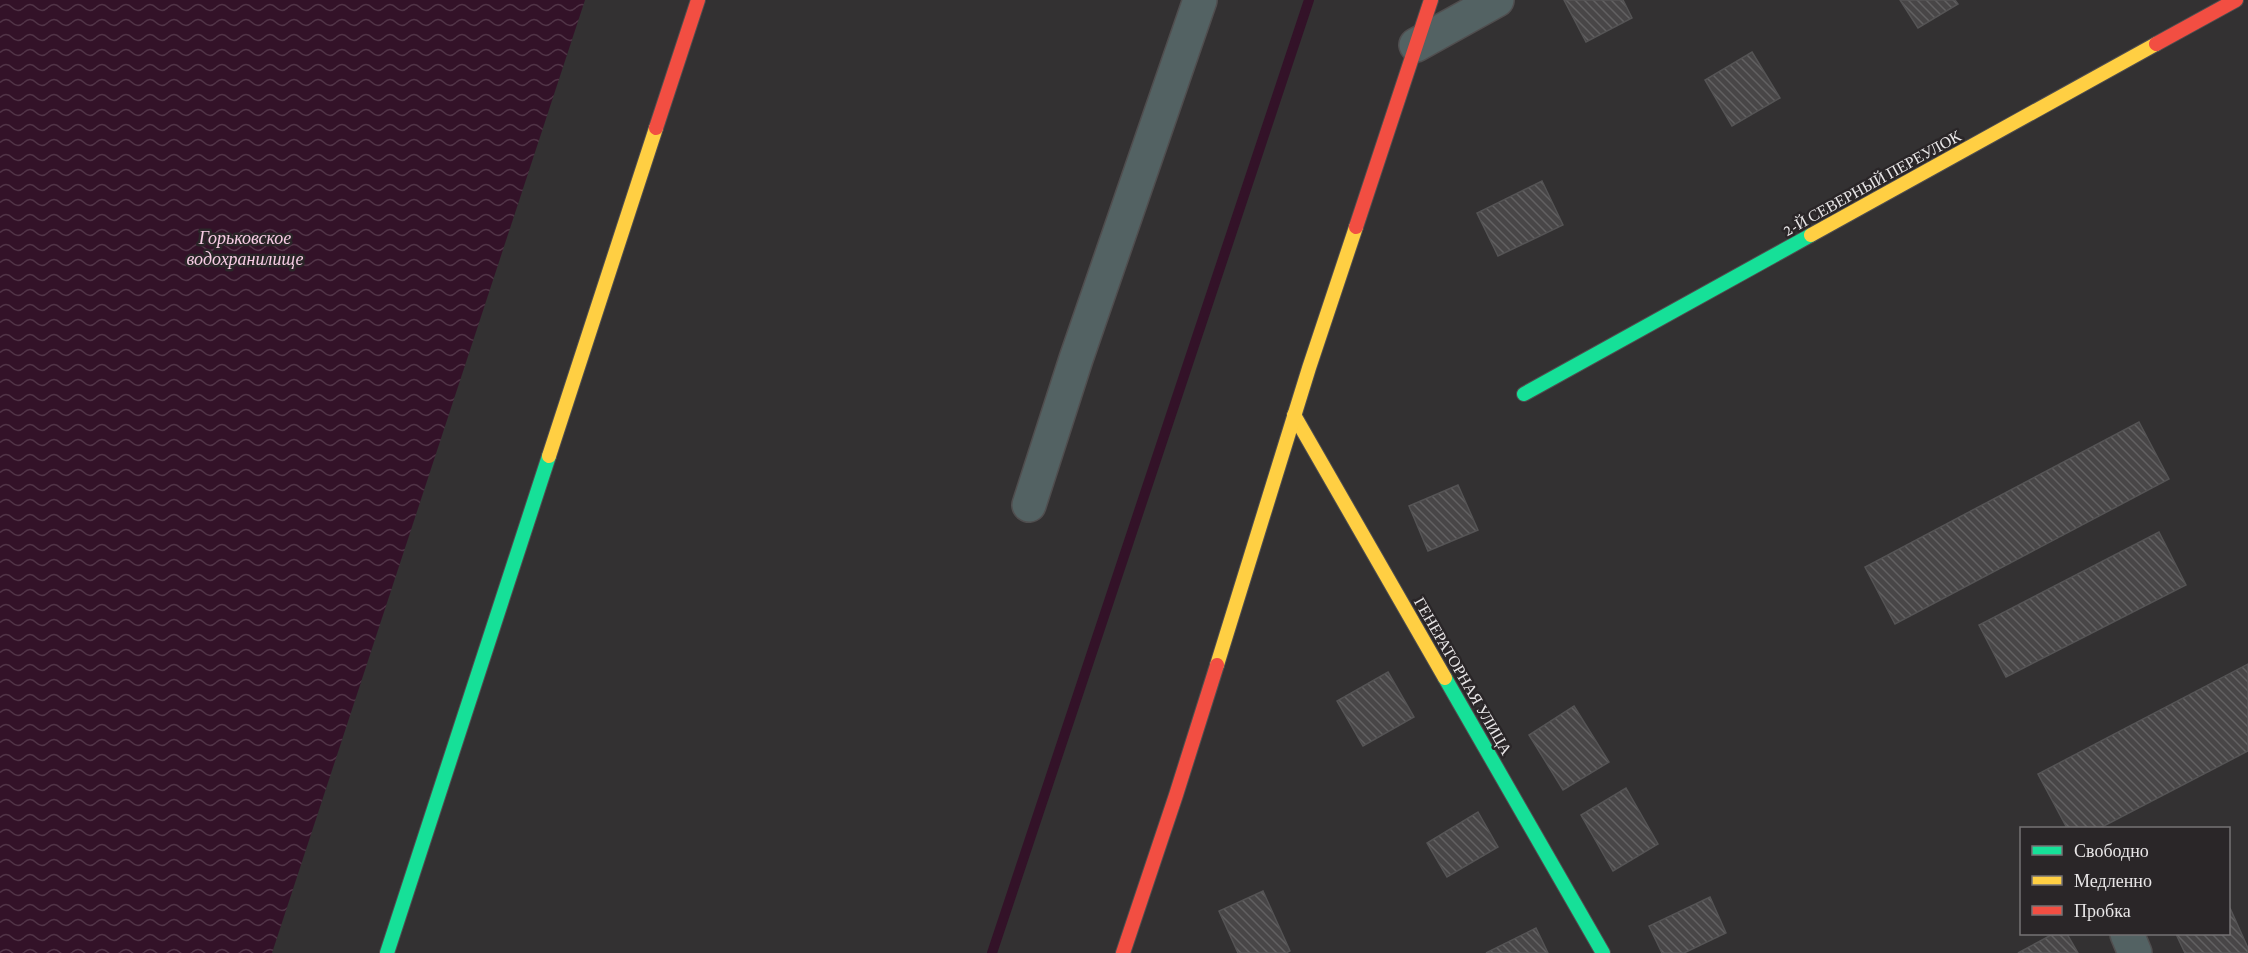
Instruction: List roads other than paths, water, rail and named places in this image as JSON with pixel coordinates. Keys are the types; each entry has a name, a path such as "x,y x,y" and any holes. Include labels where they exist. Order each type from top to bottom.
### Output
{"street":[{"path":"387,953 698,0"},
{"path":"1029,505 1076,359 1200,0"},
{"path":"1123,953 1176,795 1294,415 1431,0"},
{"path":"1416,45 1497,0"},
{"path":"2237,0 2248,18"},
{"name":"2-Й СЕВЕРНЫЙ ПЕРЕУЛОК","path":"1524,394 2237,0"},
{"name":"ГЕНЕРАТОРНАЯ УЛИЦА","path":"1294,415 1603,953"},
{"path":"2128,935 2135,953"}],"water":[{"name":"Горьковское водохранилище","path":"0,0 585,0 272,953 0,953"}],"waterway":[{"path":"992,953 1309,0"}]}
